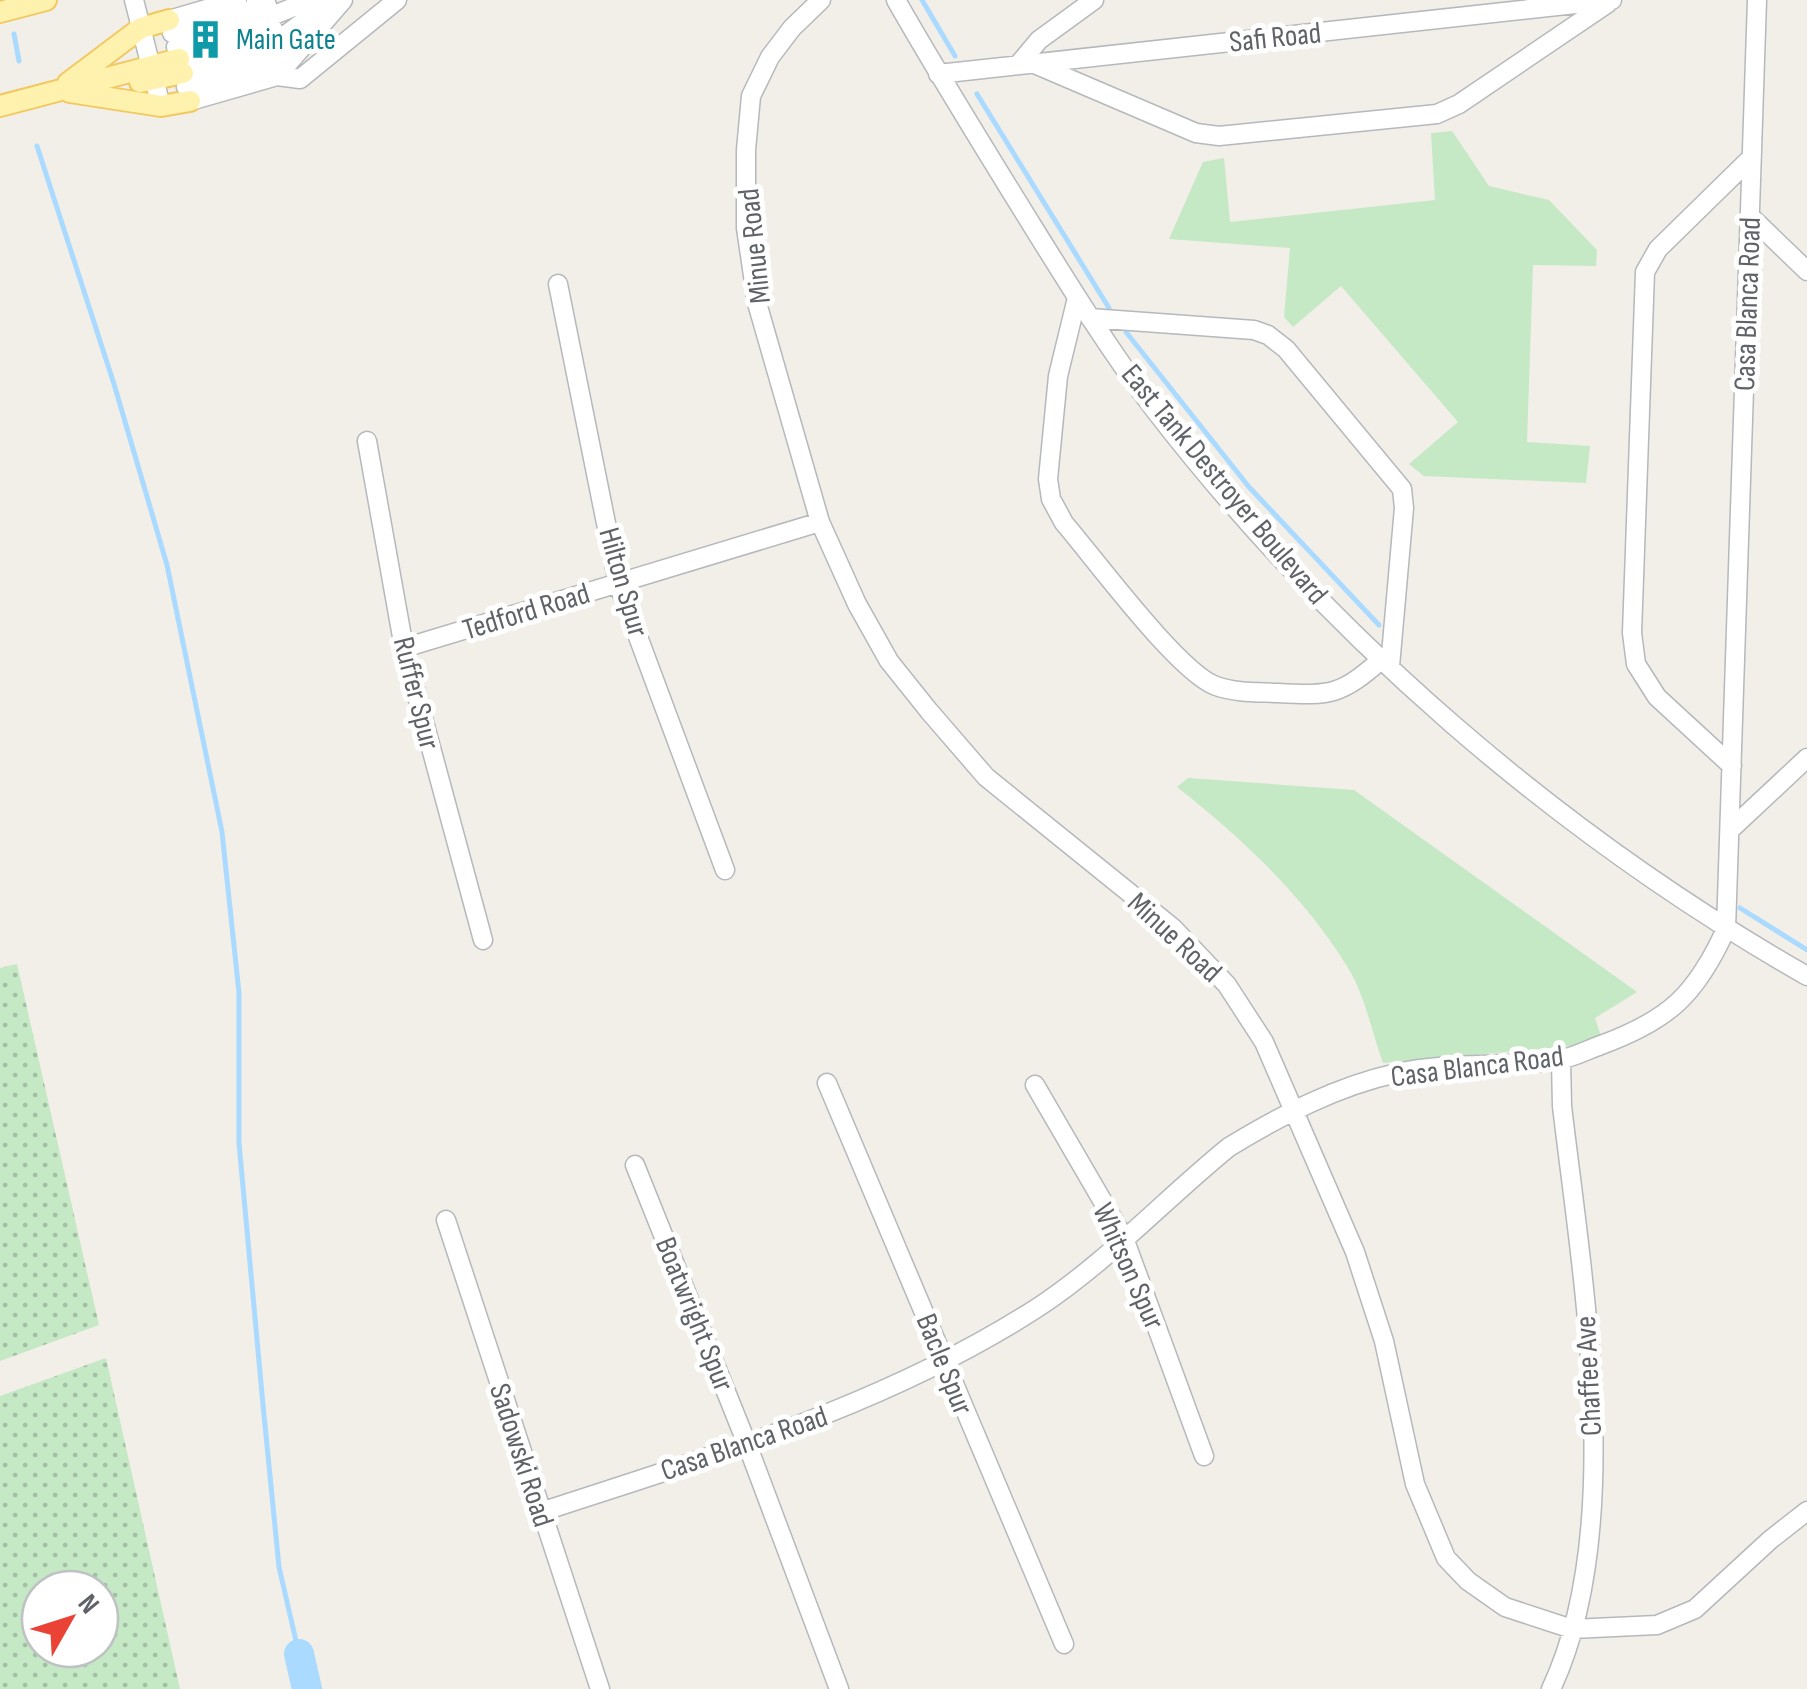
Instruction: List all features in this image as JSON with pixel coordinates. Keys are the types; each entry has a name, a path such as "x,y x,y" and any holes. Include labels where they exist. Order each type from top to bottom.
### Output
{"main road":[{"path":"0,12 46,0"},
{"path":"0,106 179,60"},
{"path":"58,90 179,60"},
{"path":"58,90 179,60"}],"street":[{"path":"134,0 151,67"},
{"path":"179,60 237,0"},
{"path":"179,60 218,96 266,35 285,0"},
{"path":"266,35 311,0"},
{"path":"266,35 324,0"},
{"path":"179,60 266,35 338,0"},
{"path":"179,60 266,35 338,0"},
{"path":"266,35 300,79 397,0"},
{"name":"Minue Road","path":"821,0 770,57 750,96 746,150 746,228 757,303 820,522 888,662 986,777 1173,928 1227,985 1264,1042 1354,1252 1384,1340 1415,1484 1446,1558 1468,1581 1505,1607 1572,1630 1657,1625 1695,1609 1807,1510"},
{"name":"East Tank Destroyer Boulevard","path":"896,0 1090,318 1155,409 1253,528 1386,662 1518,779 1726,930 1807,976"},
{"path":"1094,0 1038,40 1026,64 1196,132 1218,136 1437,114 1459,104 1612,0"},
{"name":"Safi Road","path":"938,74 1612,0"},
{"name":"Casa Blanca Road","path":"541,1512 843,1409 944,1364 1040,1306 1228,1147 1340,1090 1400,1072 1561,1060 1643,1030 1688,996 1726,930 1757,0"},
{"path":"1732,766 1657,697 1636,664 1632,633 1645,272 1658,249 1752,157"},
{"path":"1750,216 1807,271"},
{"name":"Hilton Spur","path":"558,284 618,583 725,870"},
{"path":"1077,298 1058,376 1048,479 1051,499 1088,551 1184,664 1215,685 1236,690 1328,694 1352,685 1386,662 1404,508 1402,490 1293,357 1268,336 1254,330 1090,318"},
{"name":"Ruffer Spur","path":"366,442 404,648 483,940"},
{"name":"Tedford Road","path":"404,648 820,522"},
{"path":"1731,829 1807,758"},
{"name":"Chaffee Ave","path":"1552,1689 1572,1630 1590,1538 1592,1425 1561,1060"},
{"name":"Bacle Spur","path":"827,1083 1064,1644"},
{"name":"Whitson Spur","path":"1034,1085 1124,1238 1204,1456"},
{"name":"Boatwright Spur","path":"635,1165 747,1444 839,1689"},
{"name":"Sadowski Road","path":"446,1220 600,1689"}],"green space":[{"path":"1452,131 1489,186 1549,200 1597,250 1596,266 1533,265 1527,442 1590,446 1586,483 1424,476 1409,464 1458,422 1341,286 1293,327 1284,317 1290,248 1169,239 1203,162 1224,158 1230,222 1435,200 1431,133"},
{"path":"1188,778 1354,790 1637,992 1595,1018 1601,1036 1572,1046 1383,1063 1359,990 1331,942 1271,870 1177,787"},
{"path":"17,964 99,1325 0,1361 0,968"},
{"path":"106,1358 180,1689 0,1689 0,1396"}],"waterway":[{"path":"922,0 955,56"},
{"path":"14,34 19,61"},
{"path":"977,94 1109,308"},
{"path":"37,146 114,384 167,565 222,832 239,993 239,1143 263,1405 279,1567 299,1654"},
{"path":"1126,332 1249,487 1379,625"},
{"path":"1740,908 1807,950"},
{"path":"299,1654 307,1689"}],"place":[{"name":"Main Gate","path":"206,39"}]}
